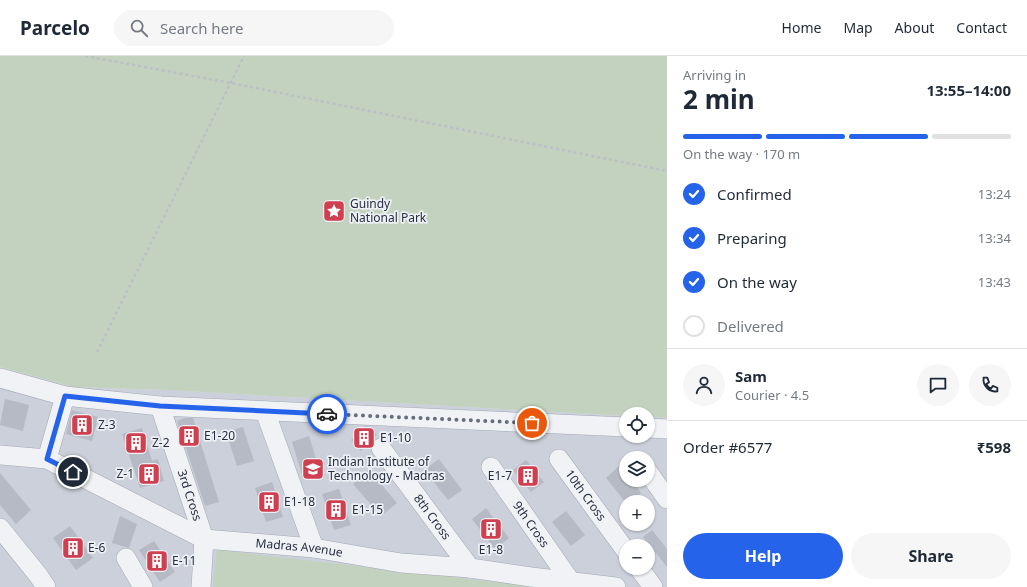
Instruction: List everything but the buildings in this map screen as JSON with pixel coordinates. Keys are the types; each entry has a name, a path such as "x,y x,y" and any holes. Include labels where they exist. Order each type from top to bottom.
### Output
{"lane":[{"path":"0,378 65,396 160,406 619,427"},
{"path":"47,459 65,396"},
{"name":"3rd Cross","path":"160,406 204,539 201,587"},
{"path":"265,411 314,548"},
{"path":"655,428 667,429"},
{"name":"8th Cross","path":"381,448 470,568"},
{"name":"Madras Avenue","path":"0,455 47,459 204,539 314,548 401,563 470,568 530,582 571,582 616,587"},
{"name":"10th Cross","path":"559,459 619,541"},
{"name":"9th Cross","path":"491,467 571,582"},
{"path":"655,482 667,499"},
{"path":"0,528 46,587"},
{"path":"126,558 143,587"},
{"path":"644,575 653,587"}],"path":[{"path":"85,56 231,83 667,171"},
{"path":"97,352 244,56"}],"shaded area":[{"name":"Indian Institute of Technology - Madras","path":"0,367 73,387 168,390 619,416 619,443 655,443 655,417 667,418 667,587 0,587"}],"green space":[{"name":"Guindy National Park","path":"0,56 667,56 667,418 655,417 655,407 619,407 619,416 168,390 73,387 0,367"},
{"path":"217,550 520,585 535,587 213,587"}],"way so far":[{"path":"327,414 532,423"}],"place":[{"name":"Guindy National Park","path":"334,211"},
{"name":"Z-3","path":"82,425"},
{"name":"E1-20","path":"189,436"},
{"name":"E1-10","path":"364,438"},
{"name":"Z-2","path":"136,443"},
{"name":"Indian Institute of Technology - Madras","path":"313,469"},
{"name":"Z-1","path":"149,474"},
{"name":"E1-7","path":"528,476"},
{"name":"E1-18","path":"269,502"},
{"name":"E1-15","path":"336,510"},
{"name":"E1-8","path":"491,529"},
{"name":"E-6","path":"73,548"},
{"name":"E-11","path":"157,561"}],"route":[{"path":"73,472 47,459 65,396 160,406 327,414"}]}
